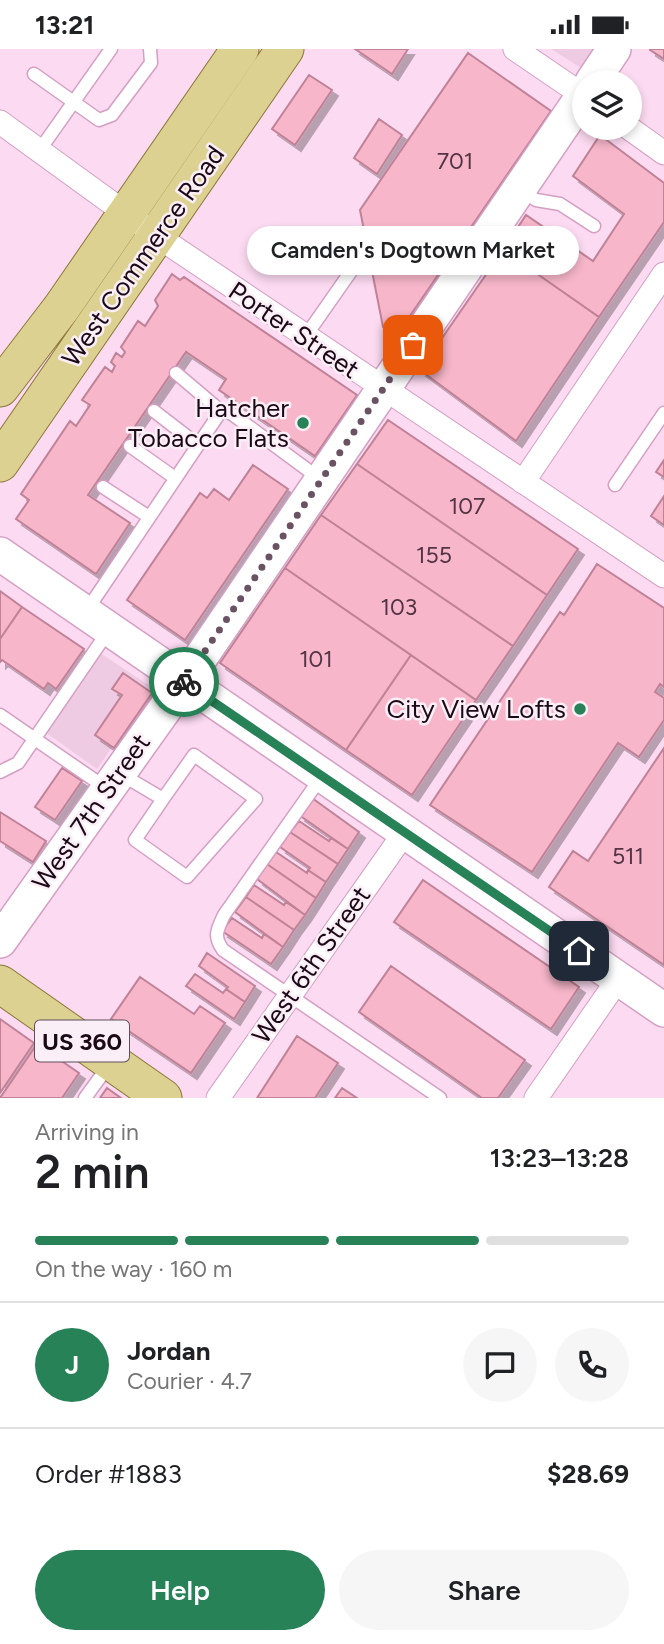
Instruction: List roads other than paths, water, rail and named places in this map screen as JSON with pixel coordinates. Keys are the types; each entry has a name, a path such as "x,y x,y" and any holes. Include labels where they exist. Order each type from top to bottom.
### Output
{"main road":[{"name":"West Commerce Road","path":"0,389 62,307 240,49"},
{"name":"West Commerce Road","path":"0,463 285,49"},
{"name":"US 360","path":"0,984 163,1098"}],"street":[{"path":"515,49 572,87"},
{"path":"600,70 614,49"},
{"name":"West 7th Street","path":"0,941 184,682 572,113"},
{"name":"Porter Street","path":"0,122 126,215 664,576"},
{"path":"642,137 664,153"},
{"path":"523,482 664,275"},
{"path":"0,554 664,1010"},
{"name":"West 6th Street","path":"218,1098 405,832"},
{"path":"536,1098 619,978"}],"lane":[{"path":"39,151 111,49"},
{"path":"34,75 99,120 106,119 112,115 151,63 150,49"},
{"path":"520,190 536,200 560,204 594,226"},
{"path":"305,337 354,267"},
{"path":"176,373 222,412 232,414 321,480"},
{"path":"155,411 198,445"},
{"path":"0,772 18,762 34,738 97,622 149,517 222,412"},
{"path":"615,485 664,413"},
{"path":"130,446 175,478"},
{"path":"103,487 149,517"},
{"path":"0,715 34,738 113,781 163,799"},
{"path":"194,755 256,799 187,877 135,840 163,799 194,755"},
{"path":"322,776 224,915 215,934 217,942 223,950 440,1098"},
{"path":"85,1098 111,1061"}],"place":[{"name":"Camden's Dogtown Market","path":"413,345"},
{"name":"Hatcher Tobacco Flats","path":"303,423"},
{"name":"City View Lofts","path":"580,709"}]}
